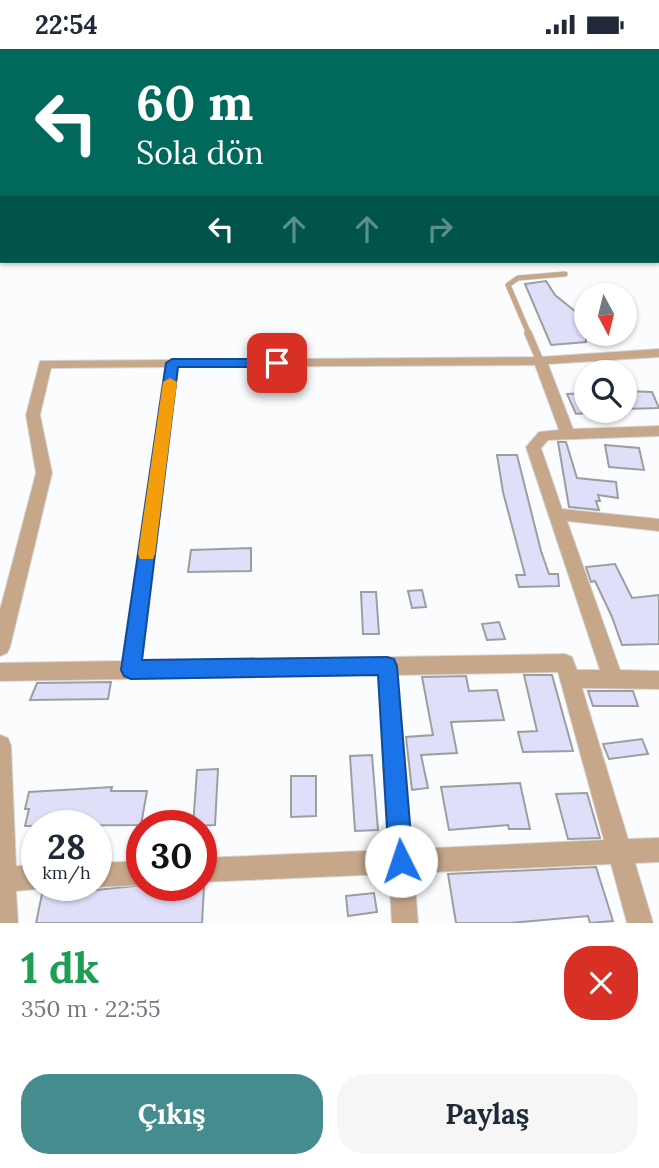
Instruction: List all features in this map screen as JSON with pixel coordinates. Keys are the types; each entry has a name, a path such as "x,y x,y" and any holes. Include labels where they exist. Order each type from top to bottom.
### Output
{"street":[{"path":"0,647 44,473 33,415 45,364 540,361 659,353"},
{"path":"540,361 568,434"},
{"path":"131,670 172,363"},
{"path":"613,680 533,447 544,435 659,431"},
{"path":"556,514 659,525"},
{"path":"0,671 565,663 640,923"},
{"path":"387,666 405,923"},
{"path":"569,680 659,680"},
{"path":"0,746 5,923"},
{"path":"217,869 659,850"},
{"path":"4,879 21,878"}],"lane":[{"path":"540,361 508,285 518,278 565,274"}],"building":[{"path":"546,281 555,295 574,310 574,343 551,345 525,284"},
{"path":"637,391 652,392 659,408 637,409"},
{"path":"567,394 574,394 574,410"},
{"path":"558,442 566,442 577,478 616,482 618,498 598,495 600,501 596,501 599,510 569,507"},
{"path":"605,445 639,448 644,470 609,467"},
{"path":"497,455 517,455 541,551 549,574 558,574 559,586 519,587 516,575 525,575 503,492"},
{"path":"251,548 251,571 188,572 191,550"},
{"path":"615,564 632,598 659,595 659,644 622,645 612,617 595,581 591,582 586,567"},
{"path":"422,590 426,607 412,608 408,591"},
{"path":"361,592 376,592 379,634 363,634"},
{"path":"499,622 505,639 487,640 482,624"},
{"path":"524,675 552,675 573,751 523,752 518,732 537,731"},
{"path":"466,676 469,691 497,690 504,720 451,722 457,753 421,755 428,788 412,790 406,737 433,735 422,677"},
{"path":"111,682 108,699 30,700 37,683"},
{"path":"588,691 633,691 638,706 593,706"},
{"path":"642,739 648,754 609,759 603,744"},
{"path":"372,755 378,830 355,831 350,756"},
{"path":"218,769 216,810 194,810 197,770"},
{"path":"291,776 316,776 316,816 291,817"},
{"path":"520,783 530,829 509,829 508,825 449,830 441,787"},
{"path":"112,787 111,791 147,791 144,810 126,810 126,825 112,825 112,810 25,809 29,792"},
{"path":"587,793 600,838 568,839 556,794"},
{"path":"596,867 613,921 590,923 588,916 510,923 456,923 448,874"},
{"path":"126,887 126,901 203,901 202,923 36,923 41,901 112,901 112,888"},
{"path":"374,893 377,912 348,916 346,896"}],"slow traffic":[{"path":"147,554 170,382"}],"route":[{"path":"277,363 172,363 131,670 387,666 401,861"}]}
